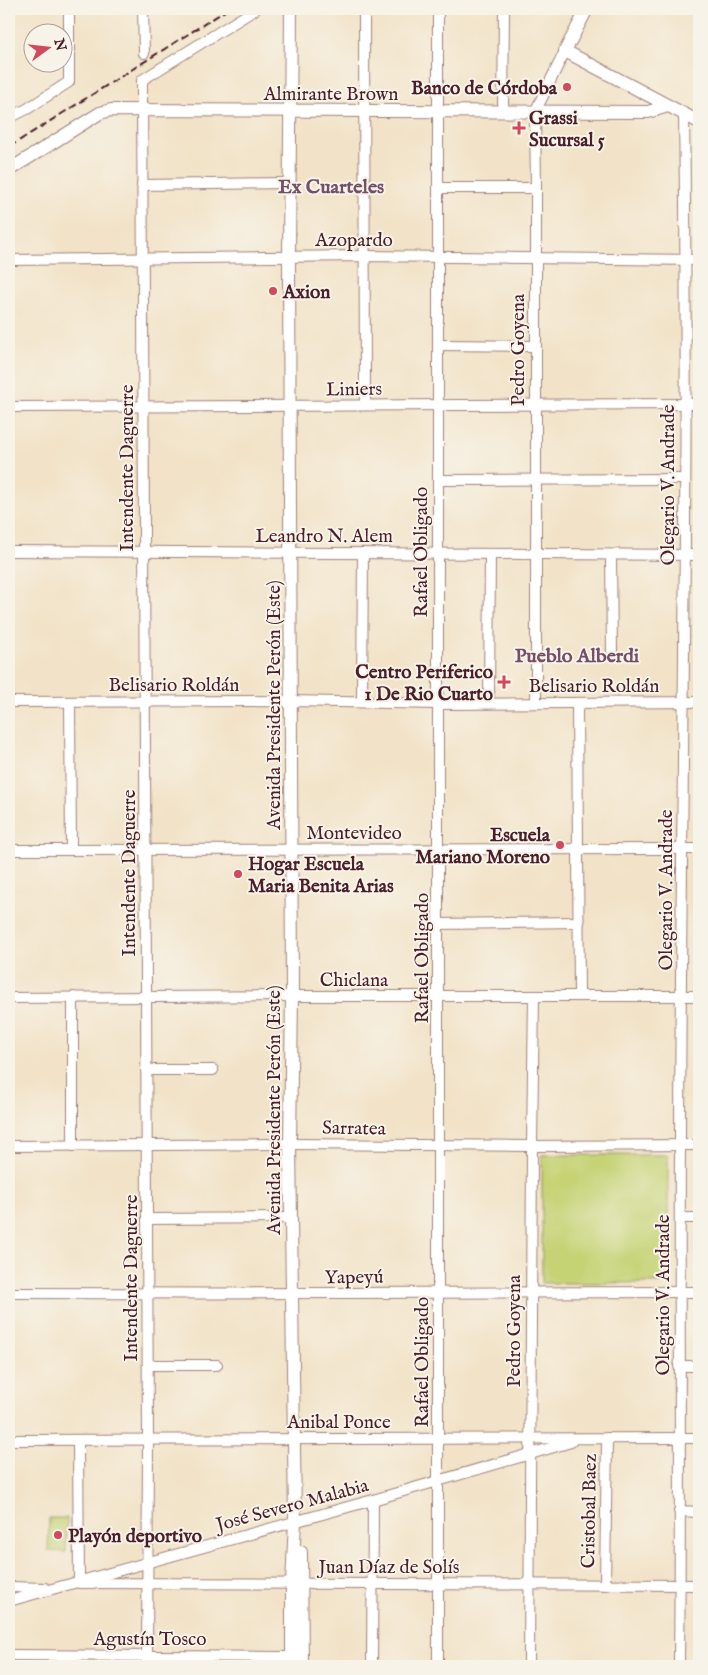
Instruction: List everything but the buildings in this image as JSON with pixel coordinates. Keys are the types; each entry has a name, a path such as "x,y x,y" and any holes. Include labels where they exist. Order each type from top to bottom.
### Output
{"main road":[{"name":"Avenida Presidente Perón (Este)","path":"291,9 289,258 292,553 290,701 292,996 290,1144 295,1521 300,1529 292,1661"},
{"name":"Pedro Goyena","path":"565,51 586,9"},
{"path":"565,51 699,122"},
{"name":"Almirante Brown","path":"9,170 100,113 111,110 648,112 668,106"},
{"name":"Avenida Presidente Perón (Este)","path":"297,1584 302,1666"}],"street":[{"path":"9,118 27,109 69,82 70,9"},
{"path":"144,9 144,53"},
{"name":"Intendente Daguerre","path":"147,1666 148,1365 142,80 256,9"},
{"path":"364,9 365,404"},
{"name":"Rafael Obligado","path":"438,9 438,1666"},
{"path":"503,112 504,9"},
{"name":"Pedro Goyena","path":"536,703 535,112 565,51"},
{"name":"Olegario V. Andrade","path":"679,1666 680,1145 686,260 684,114"},
{"path":"142,185 289,183"},
{"path":"438,188 536,188"},
{"name":"Azopardo","path":"9,260 364,256 699,260"},
{"path":"438,345 536,346"},
{"name":"Liniers","path":"9,407 699,404"},
{"path":"438,480 684,479"},
{"name":"Leandro N. Alem","path":"9,551 699,556"},
{"path":"362,702 363,553"},
{"path":"489,703 490,554"},
{"path":"611,555 612,651"},
{"name":"Belisario Roldán","path":"9,702 290,701 438,704 699,702"},
{"path":"70,702 71,850"},
{"path":"577,703 579,996"},
{"name":"Montevideo","path":"9,850 699,849"},
{"path":"438,924 578,922"},
{"name":"Pedro Goyena","path":"529,1666 534,996"},
{"name":"Chiclana","path":"9,998 699,996"},
{"path":"73,997 73,1146"},
{"path":"146,1070 213,1070"},
{"name":"Sarratea","path":"9,1146 290,1144 699,1145"},
{"path":"147,1219 291,1218"},
{"path":"680,1218 699,1218"},
{"name":"Yapeyú","path":"9,1293 699,1292"},
{"path":"148,1365 217,1365"},
{"path":"679,1366 699,1366"},
{"name":"Cristobal Baez","path":"605,1585 607,1438"},
{"name":"Anibal Ponce","path":"9,1440 699,1438"},
{"name":"José Severo Malabia","path":"9,1601 584,1439"},
{"path":"78,1440 78,1583"},
{"path":"372,1666 373,1500"},
{"path":"679,1511 699,1512"},
{"name":"Juan Díaz de Solís","path":"78,1583 699,1584"},
{"path":"9,1587 59,1588"},
{"name":"Agustín Tosco","path":"9,1655 147,1655 292,1661"}],"green space":[{"path":"542,1155 668,1155 668,1283 542,1283"},
{"name":"Playón deportivo","path":"49,1518 67,1518 66,1552 48,1551"}],"railway":[{"path":"9,147 228,9"},
{"path":"684,9 699,17"}],"place":[{"name":"Banco de Córdoba","path":"567,87"},
{"name":"Grassi Sucursal 5","path":"519,128"},
{"name":"Axion","path":"273,291"},
{"name":"Centro Periferico 1 De Rio Cuarto","path":"504,682"},
{"name":"Escuela Mariano Moreno","path":"560,845"},
{"name":"Hogar Escuela Maria Benita Arias","path":"238,874"},
{"name":"Playón deportivo","path":"58,1535"}],"district":[{"name":"Ex Cuarteles","path":"331,186"},
{"name":"Pueblo Alberdi","path":"577,655"}]}
